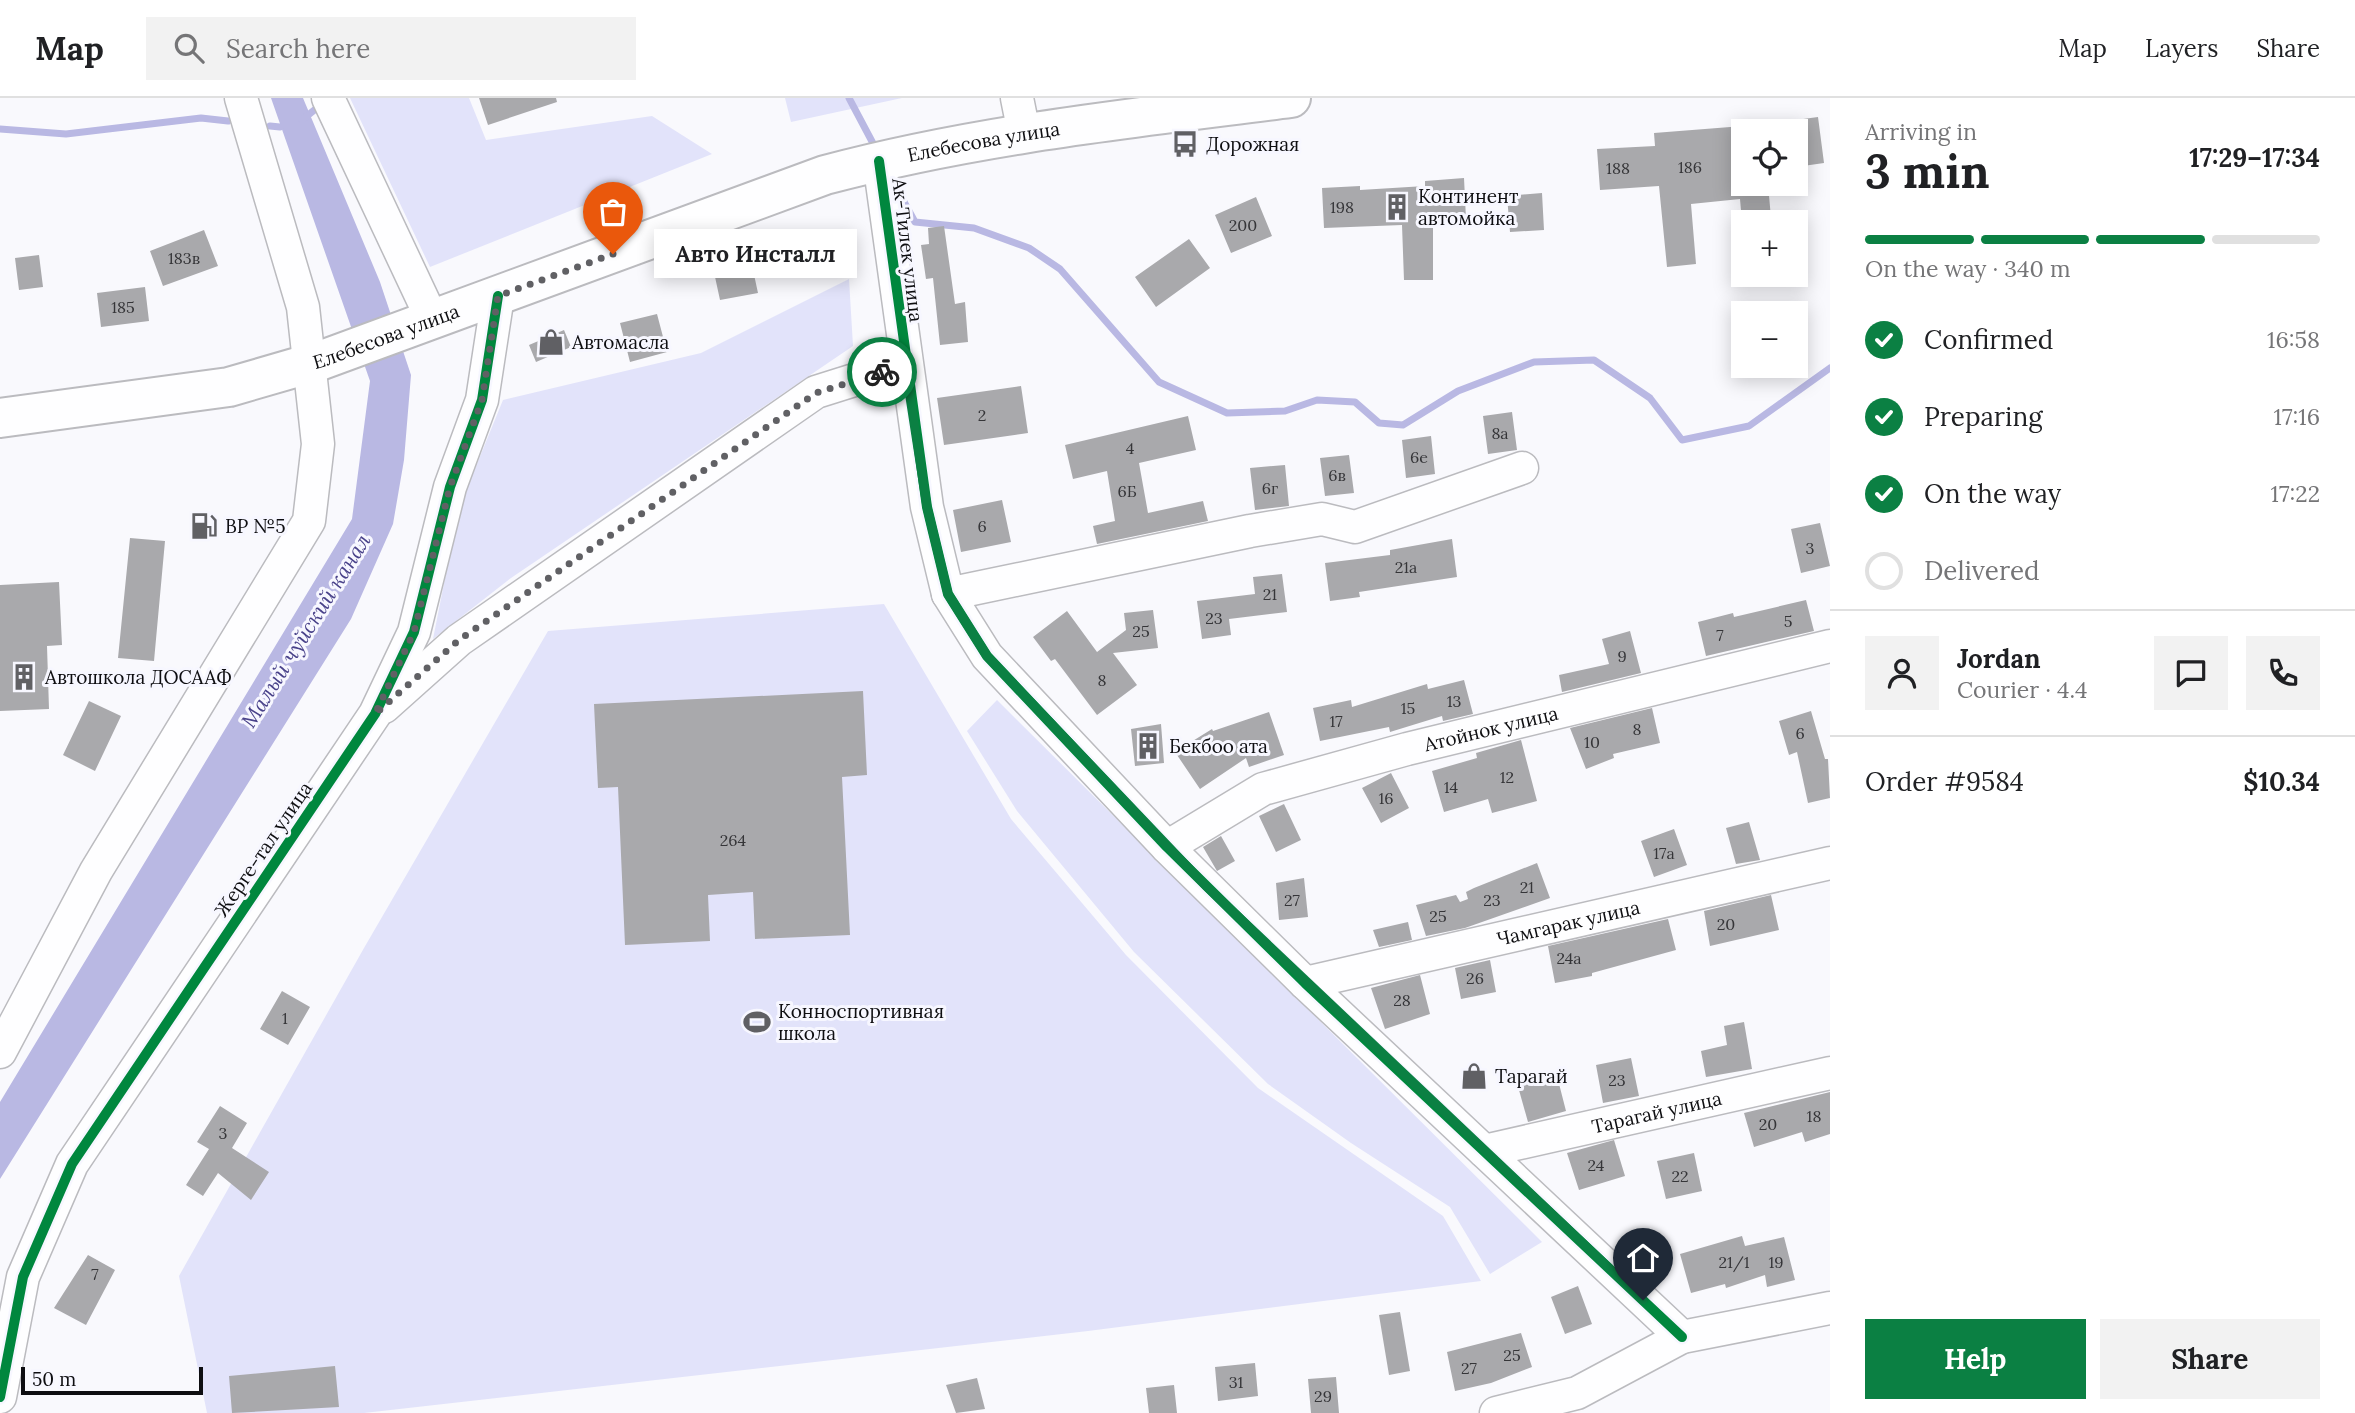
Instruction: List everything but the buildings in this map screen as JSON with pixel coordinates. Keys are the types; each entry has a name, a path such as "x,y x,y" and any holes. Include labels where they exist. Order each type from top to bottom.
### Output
{"main road":[{"name":"Елебесова улица","path":"0,418 229,387 317,361 825,176 1021,116 1292,98"}],"street":[{"path":"0,1052 96,871 309,521 318,444 317,361 241,98"},
{"path":"328,98 424,302 424,324"},
{"name":"Ак-Тилек улица","path":"879,161 905,365 927,507 948,594 987,656 1167,847 1306,983 1682,1337"},
{"name":"Жерге-тал улица","path":"0,1397 23,1278 72,1164 375,714 414,632 450,487 482,400 498,296"},
{"path":"375,714 459,640 816,393 905,365"},
{"path":"948,594 1250,530 1322,519 1355,527 1522,468"},
{"name":"Атойнок улица","path":"1167,847 1263,789 1407,749 1830,646"},
{"name":"Чамгарак улица","path":"1306,983 1830,863"},
{"name":"Тарагай улица","path":"1484,1151 1830,1073"},
{"path":"1496,1413 1577,1393 1682,1337 1830,1308"}],"shaded area":[{"path":"350,98 469,98 486,140 652,116 712,154 430,267"},
{"path":"785,98 902,98 791,122"},
{"path":"849,279 853,346 511,578 433,639 459,508 503,400 701,353"},
{"name":"Конноспортивная школа","path":"884,604 1011,819 1126,955 1258,1088 1443,1216 1481,1281 1088,1331 364,1413 207,1413 179,1276 364,948 548,631"},
{"path":"997,700 1542,1242 1490,1274 1450,1207 1351,1143 1268,1084 1134,952 1017,811 967,731"}],"water":[{"name":"Малый чуйский канал","path":"271,98 303,98 380,282 411,375 404,460 393,524 351,619 0,1179 0,1102 352,519 370,381"}],"waterway":[{"path":"849,98 876,149"},
{"path":"302,120 323,103"},
{"path":"0,129 66,134 201,118 228,121"},
{"path":"270,126 280,127"},
{"path":"896,187 915,222 974,228 1029,248 1060,269 1159,382 1227,413 1285,411 1317,400 1355,402 1379,423 1403,425 1458,391 1534,362 1594,360 1650,398 1682,440 1749,426 1830,368"}],"cycle path":[{"path":"879,161 927,507 948,594 987,656 1167,847 1305,983 1682,1337"},
{"path":"0,1397 23,1277 72,1164 375,714 414,632 450,487 482,400 498,296"}],"way so far":[{"path":"613,254 498,296 482,400 450,487 414,632 375,714 459,640 816,393 882,372"}],"place":[{"name":"Дорожная","path":"1185,144"},
{"name":"Континент автомойка","path":"1397,207"},
{"name":"Авто Инсталл","path":"613,254"},
{"name":"Автомасла","path":"551,342"},
{"name":"BP №5","path":"204,526"},
{"name":"Автошкола ДОСААФ","path":"24,677"},
{"name":"Бекбоо ата","path":"1148,746"},
{"name":"Конноспортивная школа","path":"757,1022"},
{"name":"Тарагай","path":"1474,1076"}],"route":[{"path":"882,372 905,365 927,507 948,594 987,656 1206,886 1643,1300"}]}
